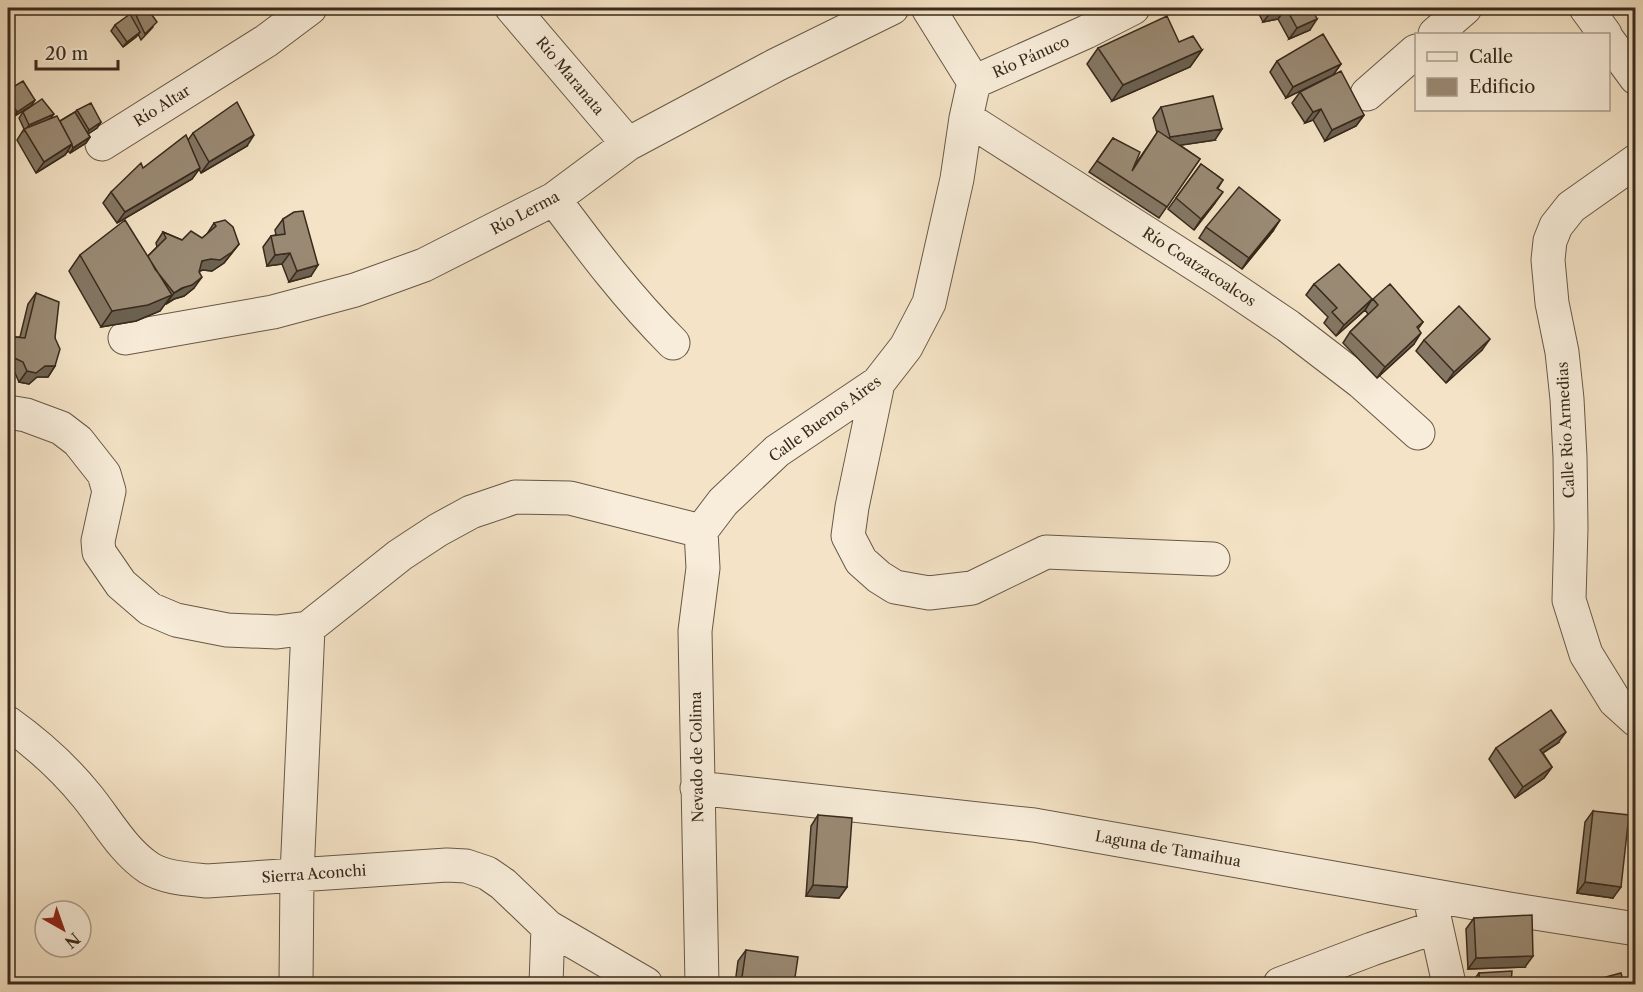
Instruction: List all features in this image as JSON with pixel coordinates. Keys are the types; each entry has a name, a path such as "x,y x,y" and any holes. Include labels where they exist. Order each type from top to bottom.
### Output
{"street":[{"name":"Río Altar","path":"102,144 266,41 309,8"},
{"name":"Río Maranata","path":"512,8 628,144"},
{"name":"Río Lerma","path":"125,338 273,312 355,290 424,265 554,199 628,144 776,65 892,8"},
{"name":"Río Pánuco","path":"928,8 974,82 1086,32 1133,8"},
{"path":"1436,33 1465,8"},
{"path":"1586,8 1604,33"},
{"path":"1610,43 1635,78"},
{"path":"1367,94 1415,52"},
{"name":"Calle Buenos Aires","path":"701,531 723,502 777,451 878,383 906,347 929,303 957,179 974,82"},
{"name":"Río Coatzacoalcos","path":"966,118 1288,326 1361,382 1418,434"},
{"name":"Calle Río Armedias","path":"1635,161 1571,207 1556,226 1550,242 1548,260 1552,303 1562,352 1567,399 1571,528 1569,600 1586,654 1614,700 1635,720"},
{"path":"554,199 605,268 646,316 673,343"},
{"path":"878,383 848,536 861,561 895,587 929,593 972,588 1047,552 1213,560"},
{"path":"8,412 26,415 61,428 78,441 104,474 109,491 98,541 99,552 121,584 150,609 176,620 227,630 277,632 308,628 400,555 438,530 471,512 515,497 570,498 701,531"},
{"name":"Nevado de Colima","path":"701,531 704,568 695,631 702,984"},
{"path":"296,984 297,875 308,628"},
{"name":"Sierra Aconchi","path":"8,723 64,771 85,794 132,855 151,869 176,877 207,881 447,865 466,866 487,873 503,884 548,927 646,984"},
{"name":"Laguna de Tamaihua","path":"697,788 1034,825 1635,929"},
{"path":"1429,894 1449,984"},
{"path":"546,984 548,927"},
{"path":"1280,984 1436,927"}],"building":[{"path":"147,8 157,22 145,34 134,11"},
{"path":"1269,8 1286,8 1271,12"},
{"path":"1286,8 1312,8 1317,19 1297,28"},
{"path":"130,14 140,32 127,42 115,25"},
{"path":"1167,16 1179,42 1193,36 1202,50 1123,85 1098,48"},
{"path":"1323,34 1341,64 1293,87 1277,61"},
{"path":"1341,71 1364,115 1332,130 1321,109 1313,112 1300,92"},
{"path":"23,81 35,100 17,112 8,97 8,90"},
{"path":"1213,96 1222,129 1170,137 1161,107"},
{"path":"42,99 54,114 29,125 23,112"},
{"path":"237,102 254,135 209,162 193,133"},
{"path":"91,103 101,122 89,130 77,110"},
{"path":"75,112 90,137 73,148 60,121"},
{"path":"57,116 72,144 44,162 24,129"},
{"path":"1158,131 1200,159 1167,207 1097,161 1113,138 1140,152 1132,171"},
{"path":"186,135 200,168 125,212 111,192 141,163 143,168"},
{"path":"1201,164 1223,180 1217,188 1223,192 1201,219 1176,198"},
{"path":"1239,187 1280,220 1249,258 1206,227"},
{"path":"303,211 318,265 297,271 290,253 275,255 271,236 285,234 283,219 294,212"},
{"path":"125,220 172,295 148,305 112,311 80,255"},
{"path":"225,220 233,227 239,244 220,260 202,261 199,272 202,277 192,285 174,293 148,256 166,238 163,232 182,240 191,231 202,238 216,226 214,223"},
{"path":"1339,264 1372,299 1344,325 1332,312 1337,308 1314,284"},
{"path":"1390,284 1423,322 1417,327 1421,333 1385,367 1350,332 1378,305 1373,299"},
{"path":"36,293 59,302 55,338 60,349 55,366 45,366 36,373 27,371 23,362 10,356 14,337 25,338"},
{"path":"1459,306 1490,339 1454,372 1424,340"},
{"path":"1551,710 1566,732 1540,750 1552,767 1523,787 1496,748"},
{"path":"1593,811 1629,815 1621,887 1585,882"},
{"path":"818,815 852,818 847,887 813,885"},
{"path":"1532,915 1533,956 1476,958 1474,918"},
{"path":"746,950 798,957 794,984 741,984"},
{"path":"1512,971 1511,984 1480,984 1479,973"},
{"path":"1621,973 1624,984 1604,984 1602,978"}]}
